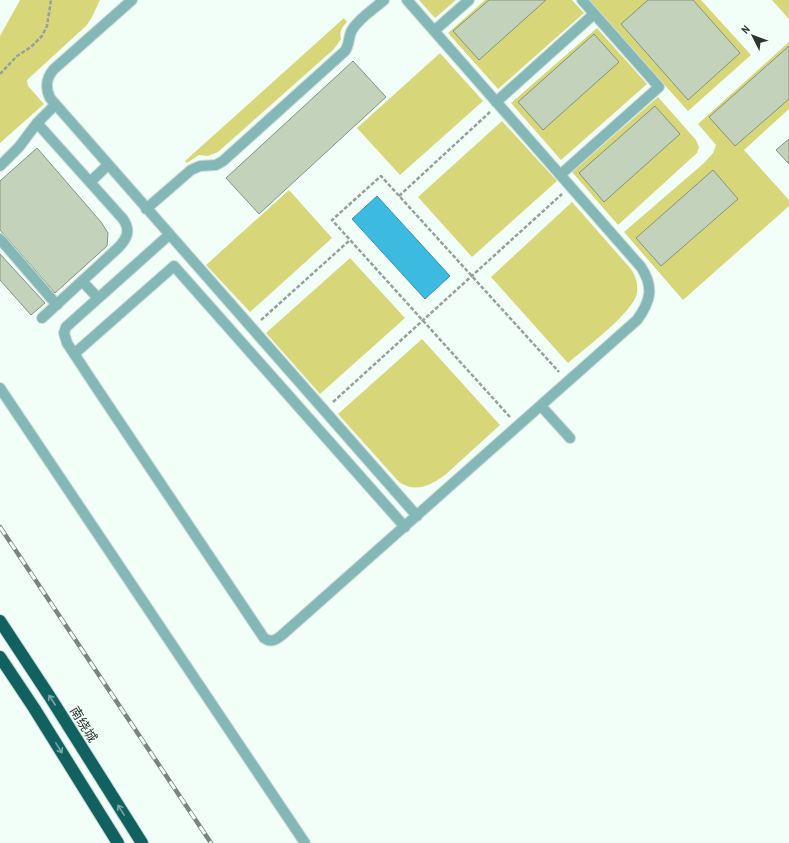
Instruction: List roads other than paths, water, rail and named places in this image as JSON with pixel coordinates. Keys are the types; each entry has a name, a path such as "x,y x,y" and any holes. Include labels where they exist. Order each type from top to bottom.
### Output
{"highway":[{"name":"南绕城","path":"0,621 142,843"},
{"path":"0,657 34,708 118,843"}],"street":[{"path":"132,0 54,69 49,75 47,84 47,91 50,98 417,516"},
{"path":"146,209 191,170 200,166 216,165 223,161 345,51 349,44 350,35 354,27 384,0"},
{"path":"169,235 66,327 64,333 67,343 74,354 264,638 268,640 277,639 637,320 648,301 650,291 647,276 642,267 407,0"},
{"path":"434,31 469,0"},
{"path":"560,175 659,87 582,0"},
{"path":"497,103 594,14"},
{"path":"0,166 19,147 37,123 55,105"},
{"path":"37,123 123,219 127,225 128,232 126,238 119,247 42,318"},
{"path":"90,182 108,165"},
{"path":"0,239 56,305"},
{"path":"74,354 174,266 405,527"},
{"path":"82,281 98,298"},
{"path":"0,388 305,843"},
{"path":"541,406 570,438"}],"water":[{"path":"377,196 450,276 425,299 352,219"}],"railway":[{"path":"0,527 211,843"}]}
